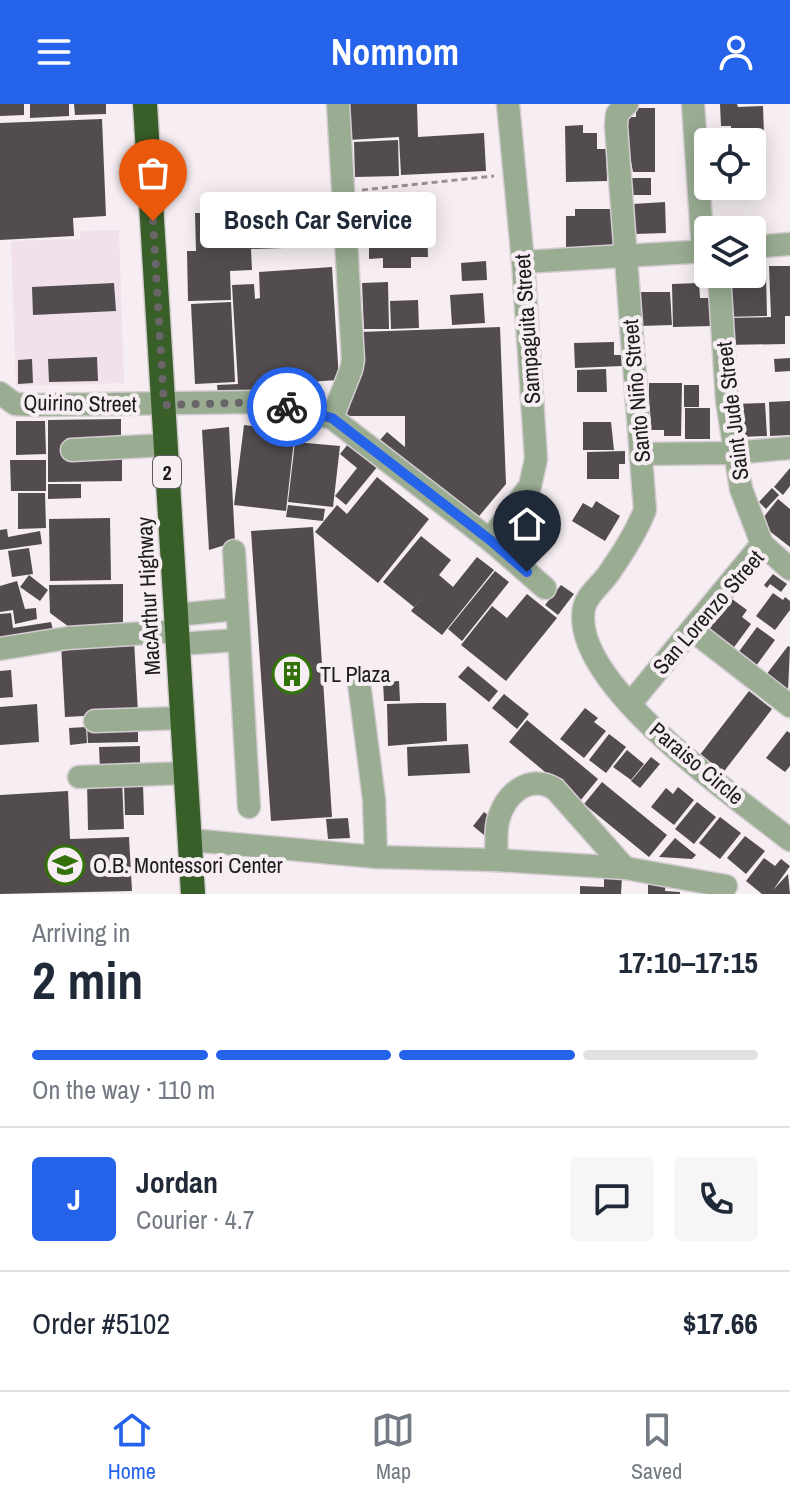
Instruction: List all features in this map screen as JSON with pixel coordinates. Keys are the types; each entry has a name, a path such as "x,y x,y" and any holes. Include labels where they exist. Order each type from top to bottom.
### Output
{"highway":[{"name":"MacArthur Highway","path":"145,104 193,894"}],"street":[{"path":"332,418 353,360 338,104"},
{"name":"Sampaguita Street","path":"490,540 530,486 536,459 523,262 508,104"},
{"name":"Santo Niño Street","path":"586,639 584,608 589,596 607,576 636,533 645,510 616,126 617,114 627,104"},
{"path":"693,104 703,216"},
{"path":"766,246 790,244"},
{"path":"523,262 694,252"},
{"name":"Saint Jude Street","path":"720,288 727,401 734,453 741,489 762,544"},
{"name":"Quirino Street","path":"0,393 15,404 164,405"},
{"path":"164,405 265,402 332,418 490,540 545,588"},
{"path":"72,450 165,445"},
{"path":"642,454 734,453 790,448"},
{"name":"San Lorenzo Street","path":"630,704 762,544 790,569"},
{"path":"234,551 249,807"},
{"path":"177,630 237,609"},
{"path":"0,649 68,638 177,630 239,640"},
{"path":"692,630 790,706"},
{"name":"Paraiso Circle","path":"586,639 597,662 660,737 790,840"},
{"path":"359,683 374,799 376,857"},
{"path":"95,721 182,718"},
{"path":"79,777 186,773"},
{"path":"496,860 498,823 503,810 519,788 539,783 555,789 625,868"},
{"path":"191,840 376,857 625,868 726,886"}],"path":[{"path":"342,192 513,174"}],"shaded area":[{"path":"119,230 124,383 16,386 11,241 80,239 80,231"}],"building":[{"path":"0,104 24,104 24,115 0,116"},
{"path":"30,104 69,104 69,116 30,118"},
{"path":"74,104 106,104 106,114 75,115"},
{"path":"347,104 417,104 418,137 484,133 486,171 401,175 399,137 348,140"},
{"path":"720,104 763,106 764,128 721,126"},
{"path":"636,108 655,108 655,172 633,172 630,156 620,156 625,117 636,117"},
{"path":"102,119 106,216 73,218 74,236 0,240 0,123"},
{"path":"583,125 583,133 597,133 597,149 606,149 607,181 566,182 565,126"},
{"path":"398,140 399,176 355,177 354,142"},
{"path":"630,178 651,178 651,195 630,195"},
{"path":"315,200 316,215 282,216 281,201"},
{"path":"665,202 666,233 634,234 633,204"},
{"path":"575,209 613,209 613,250 566,250 566,216 575,216"},
{"path":"247,212 247,226 283,225 284,248 251,249 252,270 230,271 231,300 188,301 187,251 196,251 195,213 210,213 211,250 212,213"},
{"path":"427,218 428,257 411,257 411,268 383,268 383,258 369,259 369,244 376,237 375,219"},
{"path":"486,261 487,280 462,281 461,263"},
{"path":"769,266 790,266 790,316 785,316 785,344 725,345 724,318 771,317"},
{"path":"332,267 339,380 274,384 274,392 218,395 217,385 238,384 232,285 254,284 255,299 260,298 259,272"},
{"path":"766,274 767,316 724,317 723,288 766,288"},
{"path":"388,282 389,329 364,329 362,283"},
{"path":"114,283 116,311 33,315 32,287"},
{"path":"694,283 694,288 699,288 700,298 711,298 712,326 673,327 672,284"},
{"path":"639,292 670,292 672,325 640,326"},
{"path":"483,293 485,323 452,325 450,295"},
{"path":"418,300 419,328 391,329 390,301"},
{"path":"231,302 235,382 195,384 191,304"},
{"path":"500,327 506,484 475,521 380,440 387,432 405,447 405,416 344,416 361,377 360,332"},
{"path":"614,342 614,355 622,355 622,366 575,368 574,343"},
{"path":"97,357 98,381 49,382 48,359"},
{"path":"790,358 790,371 775,372 774,359"},
{"path":"32,359 33,383 18,384 18,360"},
{"path":"606,369 607,392 577,392 577,370"},
{"path":"649,383 682,383 681,436 664,436 664,430 649,430"},
{"path":"297,385 298,400 278,401 277,387"},
{"path":"684,385 699,385 699,407 684,407"},
{"path":"790,401 790,435 770,436 769,402"},
{"path":"765,403 767,436 741,437 732,404"},
{"path":"685,408 710,408 710,439 685,439"},
{"path":"121,419 121,438 67,438 67,459 122,459 122,481 48,482 48,420"},
{"path":"16,421 45,421 46,454 16,455"},
{"path":"583,422 611,422 614,450 583,450"},
{"path":"244,425 295,431 286,511 234,505"},
{"path":"229,427 235,542 209,550 202,430"},
{"path":"295,442 340,446 333,507 288,502"},
{"path":"349,443 378,466 346,505 335,496 357,468 340,454"},
{"path":"625,451 625,464 619,464 619,479 587,479 587,452"},
{"path":"10,460 46,460 46,491 11,491"},
{"path":"790,468 790,486 783,495 774,487"},
{"path":"377,477 429,519 378,583 315,532 337,505 347,514"},
{"path":"48,484 81,484 81,498 48,499"},
{"path":"772,488 779,495 766,509 759,502"},
{"path":"18,493 45,493 46,528 18,529"},
{"path":"778,499 790,509 790,547 759,523"},
{"path":"596,501 620,516 605,541 572,521 583,503 592,508"},
{"path":"288,505 325,509 323,521 286,517"},
{"path":"110,518 111,580 50,581 49,519"},
{"name":"TL Plaza","path":"313,527 332,817 271,821 251,531"},
{"path":"7,529 8,537 40,531 42,544 0,550 0,530"},
{"path":"421,536 451,560 439,575 453,587 477,557 494,570 442,635 411,611 423,596 414,607 383,582"},
{"path":"29,548 33,574 12,577 8,551"},
{"path":"495,571 509,582 462,641 448,629"},
{"path":"773,574 787,584 781,592 770,584 767,588 764,585"},
{"path":"29,575 48,590 40,601 20,587"},
{"path":"17,581 25,609 36,608 37,619 15,624 13,610 0,612 0,586"},
{"path":"123,584 123,632 76,632 50,613 49,585"},
{"path":"561,585 574,594 558,615 545,605"},
{"path":"773,593 790,601 790,610 775,630 756,616"},
{"path":"527,594 557,618 506,681 461,645 492,606 507,618"},
{"path":"719,599 727,605 732,599 747,610 742,617 751,624 732,650 699,626"},
{"path":"11,613 13,628 51,622 54,634 0,643 0,614"},
{"path":"757,627 775,640 753,670 735,657"},
{"path":"134,640 138,713 65,717 61,644"},
{"path":"790,647 788,691 766,675"},
{"path":"468,666 498,691 489,702 458,677"},
{"path":"11,670 13,697 0,698 0,671"},
{"path":"399,681 400,701 384,701 383,682"},
{"path":"749,691 772,709 722,774 699,756"},
{"path":"504,694 529,714 517,729 492,708"},
{"path":"446,703 447,741 388,746 387,704"},
{"path":"37,704 39,742 0,745 0,707"},
{"path":"585,708 598,718 594,722 606,731 584,758 560,739"},
{"path":"527,720 598,779 580,801 509,742"},
{"path":"138,724 138,742 88,743 87,726"},
{"path":"86,727 87,743 70,745 69,728"},
{"path":"787,731 790,733 790,766 785,772 766,758"},
{"path":"609,734 626,747 606,773 589,760"},
{"path":"468,744 470,773 408,776 407,747"},
{"path":"140,746 140,767 100,769 99,747"},
{"path":"627,750 644,764 631,780 613,767"},
{"path":"651,757 660,764 640,788 631,781"},
{"path":"122,779 124,829 88,830 87,781"},
{"path":"602,782 667,835 649,857 584,804"},
{"path":"143,784 144,815 125,815 124,785"},
{"path":"678,787 694,800 674,825 651,807 666,788 673,794"},
{"name":"O.B. Montessori Center","path":"68,791 70,839 129,837 132,891 0,894 0,795"},
{"path":"697,802 716,817 694,844 675,829"},
{"path":"484,812 495,821 484,835 473,826"},
{"path":"720,817 741,833 720,859 699,843"},
{"path":"348,818 350,838 328,839 326,819"},
{"path":"745,836 765,851 746,874 727,858"},
{"path":"675,838 696,855 692,859 659,857"},
{"path":"764,858 775,866 781,859 790,866 773,890 788,874 790,894 762,894 746,881"},
{"path":"604,876 622,877 621,894 580,894 580,886 604,887"},
{"path":"648,878 666,879 665,891 680,894 648,894"}],"way so far":[{"path":"153,221 164,405 265,402 287,407"}],"place":[{"name":"Bosch Car Service","path":"153,221"},
{"name":"TL Plaza","path":"292,674"},
{"name":"O.B. Montessori Center","path":"65,865"}],"route":[{"path":"287,407 332,418 527,572"}]}
